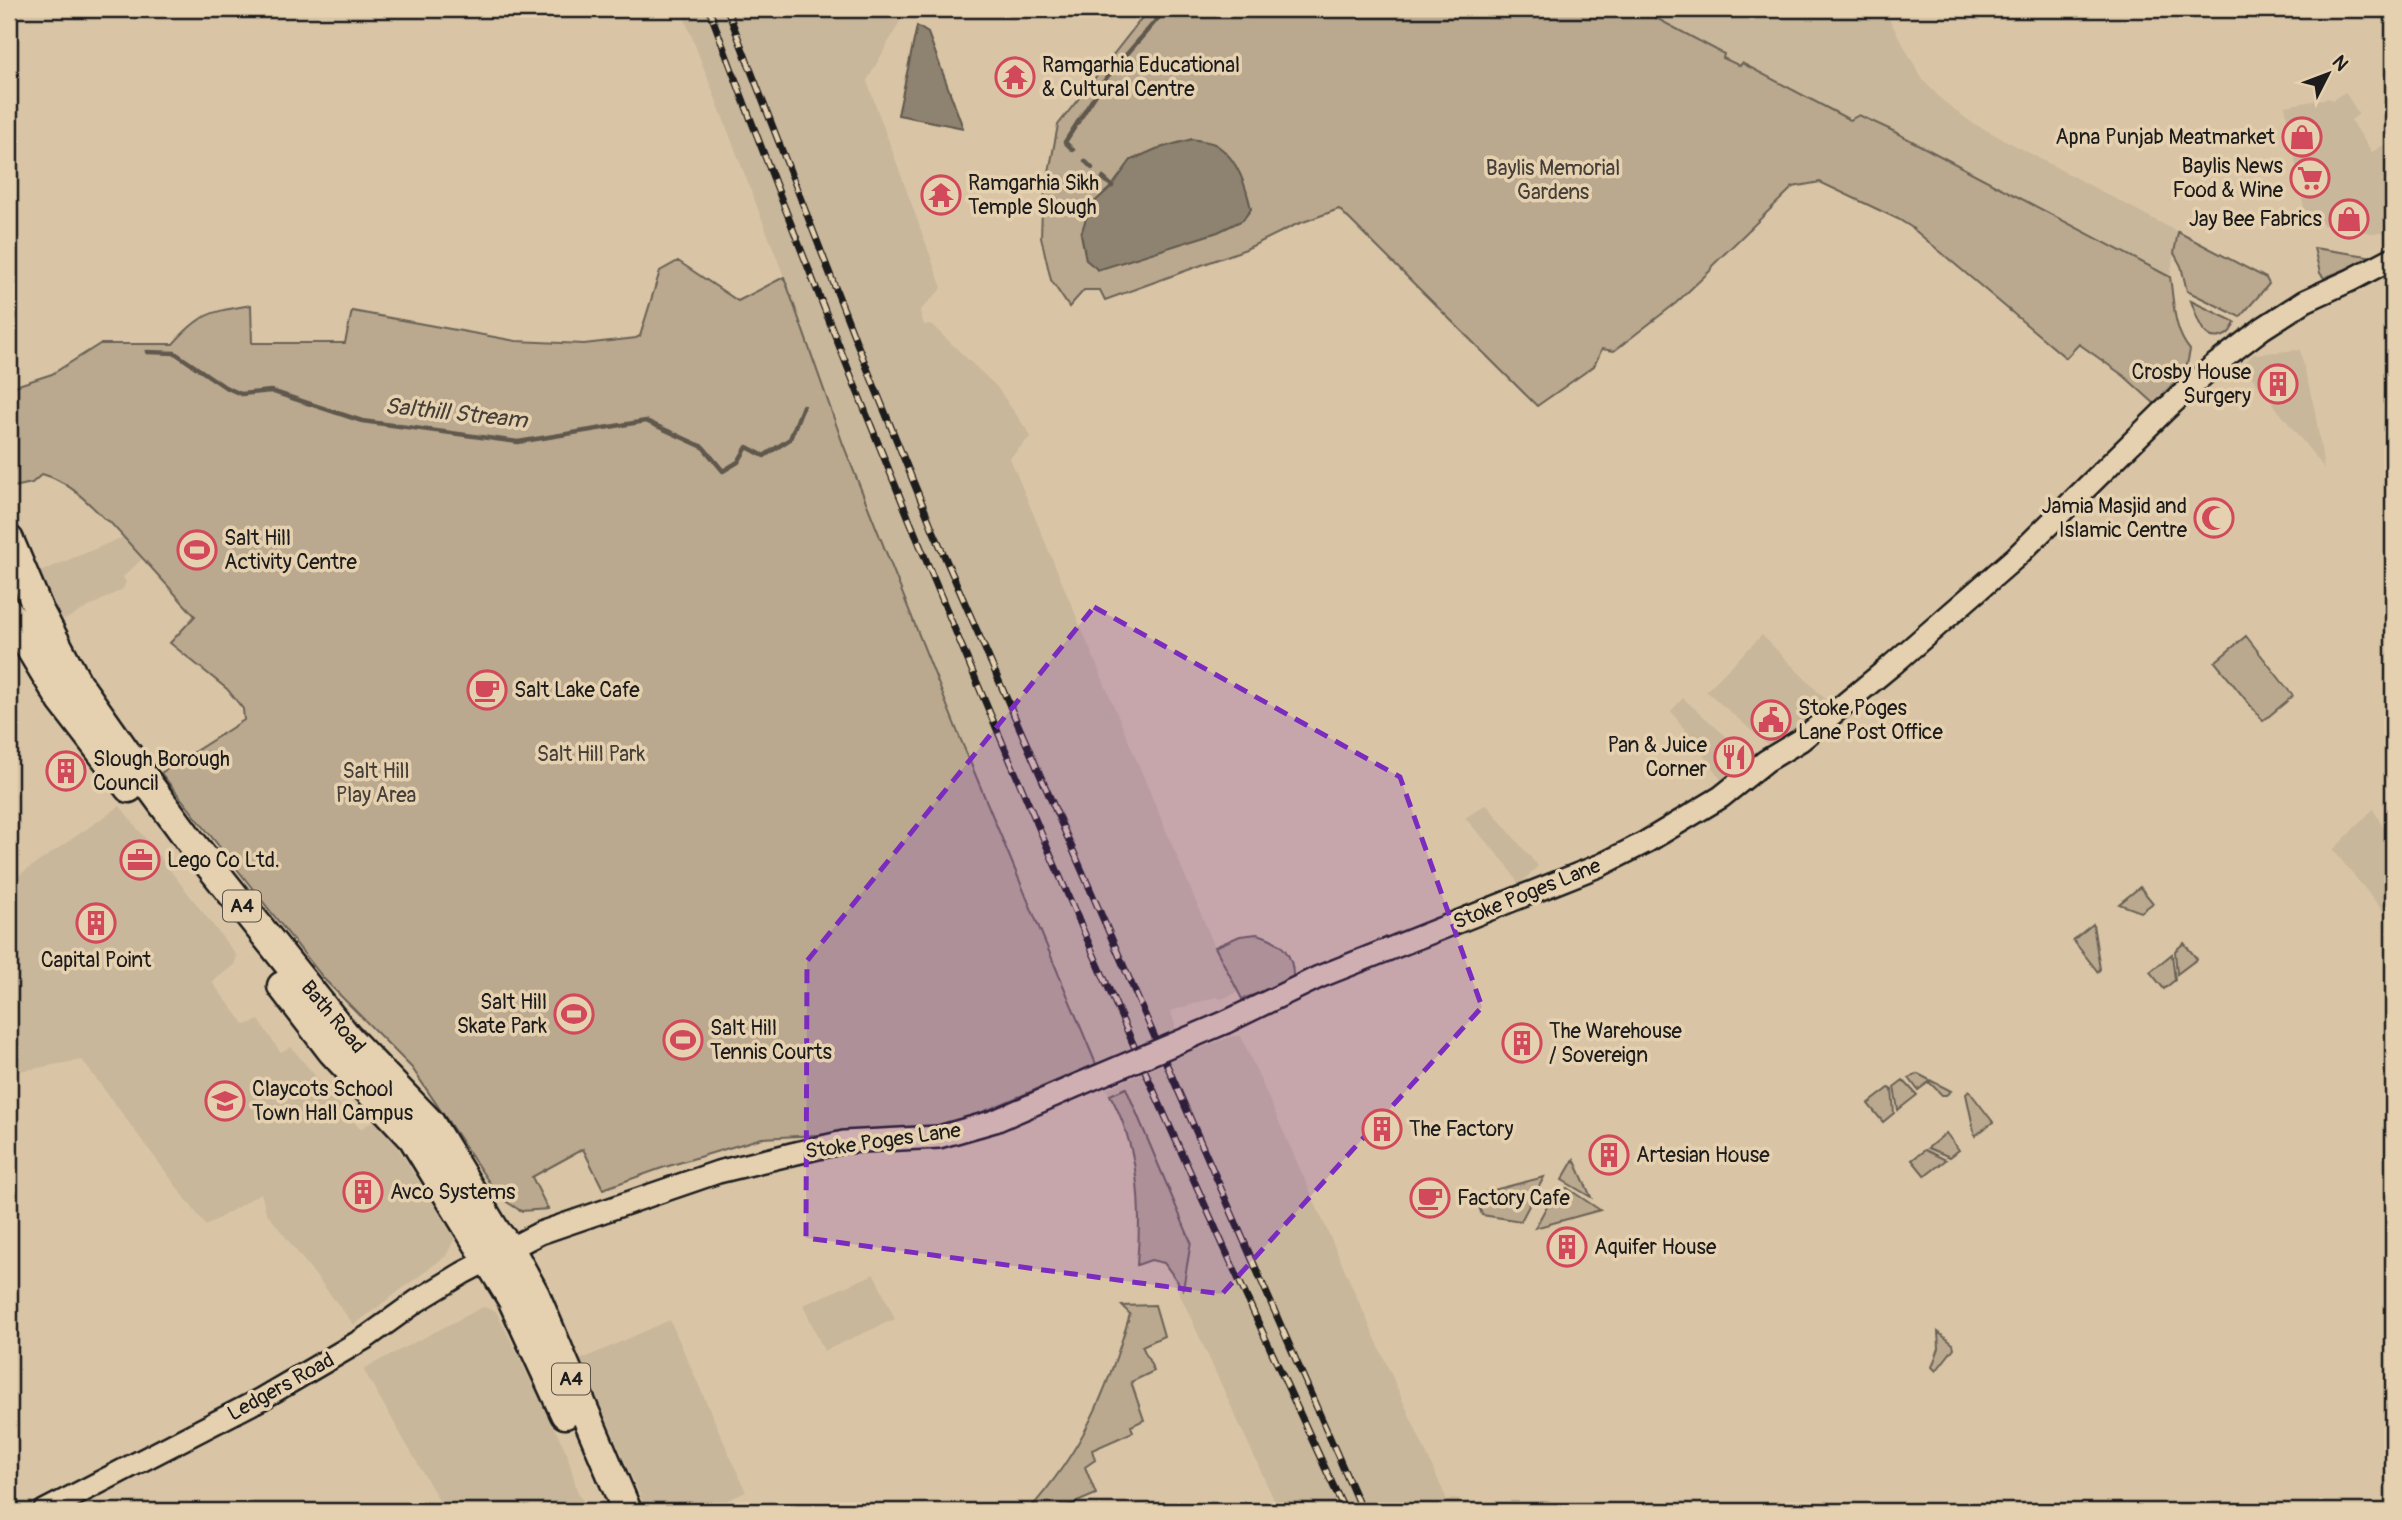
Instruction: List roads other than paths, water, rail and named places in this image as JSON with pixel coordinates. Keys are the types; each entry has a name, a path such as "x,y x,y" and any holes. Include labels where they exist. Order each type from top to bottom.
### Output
{"main road":[{"name":"Bath Road","path":"9,540 31,594 77,683 149,785 346,1037 430,1123 496,1232 499,1254 512,1299 611,1511"},
{"path":"9,614 31,594"},
{"name":"Bath Road","path":"9,614 62,701 127,786 332,1051 413,1138 499,1254 535,1296 626,1511"}],"street":[{"name":"Stoke Poges Lane","path":"499,1254 540,1233 718,1172 844,1142 939,1137 995,1121 1226,1022 1319,977 1601,865 1646,842 1721,797 1766,761 1801,740 1892,665 2015,557 2212,366 2269,323 2305,301 2393,258"},
{"name":"Ledgers Road","path":"44,1511 261,1399 368,1337 417,1301 499,1254"}],"waterway":[{"name":"Salthill Stream","path":"1073,150 1065,142 1107,77 1166,9"},
{"path":"1085,161 1092,168"},
{"path":"1103,178 1112,186"},
{"name":"Salthill Stream","path":"147,352 175,353 225,387 241,394 271,391 362,421 518,442 646,421 703,447 723,471 738,462 747,447 764,456 790,439 803,406"}],"railway":[{"path":"709,9 856,389 1012,766 1176,1140 1345,1511"},
{"path":"727,9 856,341 933,530 1362,1511"}],"place":[{"name":"Ramgarhia Educational & Cultural Centre","path":"1015,77"},
{"name":"Apna Punjab Meatmarket","path":"2302,137"},
{"name":"Baylis News Food & Wine","path":"2310,178"},
{"name":"Ramgarhia Sikh Temple Slough","path":"941,195"},
{"name":"Jay Bee Fabrics","path":"2349,219"},
{"name":"Crosby House Surgery","path":"2278,384"},
{"name":"Jamia Masjid and Islamic Centre","path":"2214,518"},
{"name":"Salt Hill Activity Centre","path":"197,550"},
{"name":"Salt Lake Cafe","path":"487,690"},
{"name":"Stoke Poges Lane Post Office","path":"1771,720"},
{"name":"Pan & Juice Corner","path":"1734,757"},
{"name":"Slough Borough Council","path":"66,771"},
{"name":"Lego Co Ltd.","path":"140,860"},
{"name":"Capital Point","path":"96,923"},
{"name":"Salt Hill Skate Park","path":"574,1014"},
{"name":"Salt Hill Tennis Courts","path":"683,1040"},
{"name":"The Warehouse / Sovereign","path":"1522,1043"},
{"name":"Claycots School Town Hall Campus","path":"225,1101"},
{"name":"The Factory","path":"1382,1129"},
{"name":"Artesian House","path":"1609,1155"},
{"name":"Avco Systems","path":"363,1192"},
{"name":"Factory Cafe","path":"1430,1198"},
{"name":"Aquifer House","path":"1567,1247"}],"park label":[{"name":"Baylis Memorial Gardens","path":"1553,180"},
{"name":"Salt Hill Park","path":"591,754"},
{"name":"Salt Hill Play Area","path":"376,783"}]}
